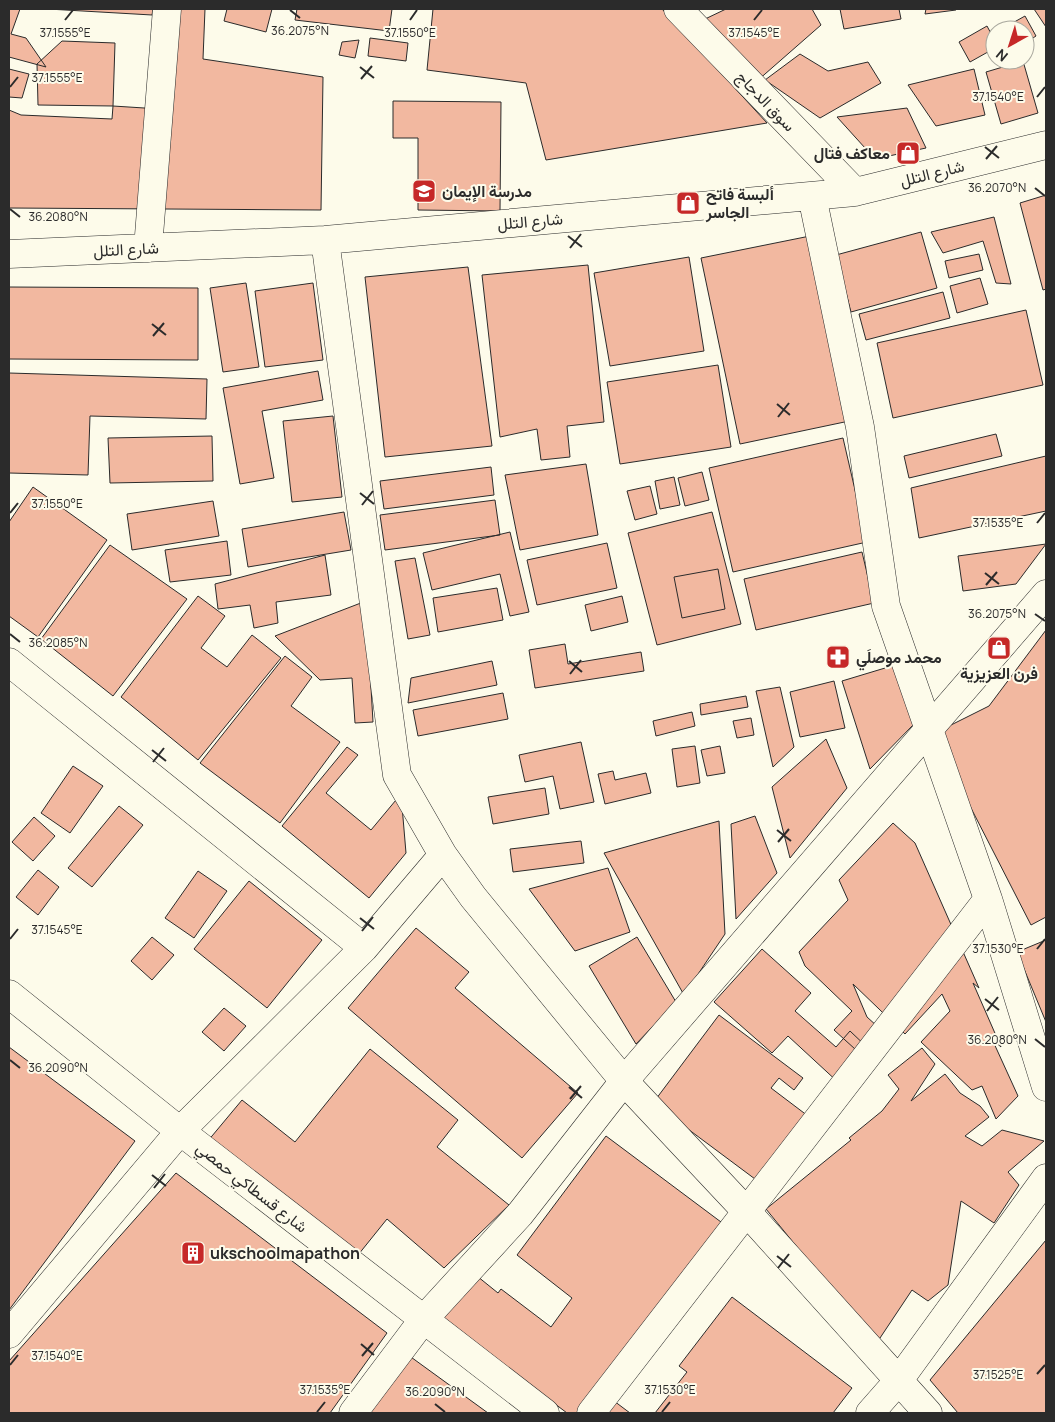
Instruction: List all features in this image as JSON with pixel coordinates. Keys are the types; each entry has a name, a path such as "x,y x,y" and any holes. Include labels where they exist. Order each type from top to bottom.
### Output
{"street":[{"path":"148,248 167,9"},
{"name":"سوق الدجاج","path":"678,9 855,192"},
{"name":"شارع التلل","path":"9,254 325,240 855,192 1046,145"},
{"path":"812,196 860,427 886,606 988,899 1046,1087"},
{"path":"325,240 397,775 444,855 473,897 624,1080 746,1211 928,1413"},
{"path":"353,1413 423,1320 520,1214 624,1080 1046,594"},
{"path":"9,662 364,948"},
{"path":"9,1334 180,1131 364,948 444,855"},
{"path":"592,1413 988,899"},
{"name":"شارع قسطاكي حمصي","path":"9,994 180,1131 544,1413"},
{"path":"870,1413 898,1380 1046,1178"}],"building":[{"path":"9,9 20,9 11,34 26,38 46,67 9,57"},
{"path":"48,9 153,9 152,15"},
{"path":"169,9 205,9 203,59 323,77 321,210 9,208 9,110 21,115 112,119 113,106 160,109"},
{"path":"227,9 272,9 266,32 224,21"},
{"path":"297,9 392,9 389,31 295,20"},
{"path":"433,9 662,9 767,123 546,160 526,83 427,70"},
{"path":"726,9 812,9 821,25 757,81 703,20"},
{"path":"840,9 899,9 901,19 844,29"},
{"path":"926,9 956,9 956,10 925,14"},
{"path":"1034,9 1046,9 1046,27"},
{"path":"1025,16 1027,20 1018,20"},
{"path":"985,27 985,54 970,62 959,42"},
{"path":"370,38 408,43 406,61 368,56"},
{"path":"359,40 355,58 339,55 342,42"},
{"path":"62,41 115,43 113,106 38,105 37,64"},
{"path":"800,54 828,71 868,62 881,83 820,118 765,80"},
{"path":"9,69 29,74 22,98 9,97"},
{"path":"974,69 985,115 936,126 908,85"},
{"path":"993,70 1026,70 1038,113 1001,124 986,72"},
{"path":"393,101 501,102 500,211 418,210 418,138 393,138"},
{"path":"907,108 926,148 875,159 837,117"},
{"path":"1046,195 1046,289 1043,290 1020,203"},
{"path":"994,217 1011,284 996,283 983,241 943,253 931,232"},
{"path":"921,232 937,288 851,312 836,255"},
{"path":"815,235 854,420 740,444 701,258"},
{"path":"979,254 983,270 949,278 945,261"},
{"path":"689,257 704,351 610,366 594,273"},
{"path":"588,265 604,422 567,426 570,457 541,460 537,429 500,437 482,275"},
{"path":"468,267 492,446 385,457 365,277"},
{"path":"980,278 988,304 957,313 950,286"},
{"path":"246,283 259,367 223,372 210,288"},
{"path":"313,283 323,360 265,367 255,291"},
{"path":"9,287 198,288 198,360 9,359"},
{"path":"943,292 950,318 866,340 859,314"},
{"path":"1026,310 1043,385 893,418 877,343"},
{"path":"718,365 731,447 620,464 607,382"},
{"path":"318,371 323,400 262,411 274,478 240,484 223,388"},
{"path":"9,373 207,379 206,419 90,416 88,475 9,473"},
{"path":"333,416 342,497 292,502 283,421"},
{"path":"996,434 1002,456 909,478 904,456"},
{"path":"212,436 213,481 110,483 108,438"},
{"path":"843,438 867,542 733,572 709,468"},
{"path":"1046,456 1046,511 919,538 911,488"},
{"path":"586,464 598,535 520,550 505,475"},
{"path":"491,467 494,495 384,509 380,481"},
{"path":"702,472 709,500 685,506 678,478"},
{"path":"674,477 680,505 660,509 655,481"},
{"path":"650,486 657,514 635,520 627,491"},
{"path":"33,487 107,540 38,637 9,616 9,522"},
{"path":"495,500 500,535 385,550 380,515"},
{"path":"213,501 219,536 132,550 127,514"},
{"path":"344,512 351,550 248,567 242,529"},
{"path":"712,512 741,624 657,645 628,533"},
{"path":"510,532 529,612 510,616 500,574 432,590 423,553"},
{"path":"227,541 231,575 170,582 165,550"},
{"path":"607,543 617,588 537,605 527,560"},
{"path":"1046,544 1016,584 963,591 958,556"},
{"path":"110,545 187,599 113,696 41,639"},
{"path":"862,552 874,603 756,630 744,579"},
{"path":"325,555 331,595 276,602 278,623 254,628 250,605 218,609 215,584"},
{"path":"415,558 430,635 408,639 395,561"},
{"path":"718,569 725,609 682,618 674,577"},
{"path":"497,588 503,620 438,632 433,598"},
{"path":"198,596 225,616 201,648 227,667 252,635 281,658 198,760 121,697"},
{"path":"622,596 628,622 591,631 585,605"},
{"path":"366,601 373,722 355,723 352,678 320,680 275,636"},
{"path":"1046,630 1046,917 1031,925 933,734 989,706"},
{"path":"565,644 568,664 641,652 644,671 535,688 529,650"},
{"path":"285,656 312,677 291,706 340,742 280,823 200,763"},
{"path":"492,661 497,685 408,703 411,678"},
{"path":"895,665 914,724 870,769 842,681"},
{"path":"834,681 845,728 800,737 790,692"},
{"path":"780,687 794,747 773,767 756,691"},
{"path":"503,693 508,719 418,736 413,710"},
{"path":"746,696 748,707 701,715 700,704"},
{"path":"692,712 695,726 656,736 653,721"},
{"path":"751,718 754,735 737,738 733,721"},
{"path":"826,739 847,788 790,858 772,787"},
{"path":"581,742 594,802 560,809 553,776 525,782 519,755"},
{"path":"695,746 700,783 677,787 672,749"},
{"path":"720,746 725,773 707,776 701,750"},
{"path":"347,747 358,755 326,793 371,830 401,794 406,853 369,898 282,826"},
{"path":"73,766 103,786 70,833 41,813"},
{"path":"613,771 615,780 646,773 651,793 605,804 598,774"},
{"path":"545,788 549,814 493,824 488,797"},
{"path":"119,806 143,825 92,887 68,868"},
{"path":"755,816 777,873 736,919 731,824"},
{"path":"34,817 55,836 33,861 12,842"},
{"path":"719,821 725,934 684,995 604,853"},
{"path":"893,823 915,843 979,988 973,983 1001,1047 992,1039 1018,1096 996,1119 982,1086 972,1090 921,1042 950,1011 942,994 905,1034 853,984 867,1017 888,1036 866,1059 834,1030 852,1011 805,966 799,952 848,900 839,880"},
{"path":"581,841 584,863 513,872 510,849"},
{"path":"608,868 630,932 575,951 529,889"},
{"path":"38,870 59,887 38,915 16,897"},
{"path":"198,871 227,891 194,938 165,918"},
{"path":"249,881 322,940 267,1008 194,949"},
{"path":"416,928 469,972 455,988 578,1093 522,1158 348,1008"},
{"path":"152,937 174,955 152,980 131,961"},
{"path":"637,937 676,1002 636,1044 589,966"},
{"path":"1046,940 1046,1022 1017,952"},
{"path":"762,949 811,993 795,1011 836,1047 850,1031 870,1050 840,1084 788,1036 772,1053 714,1002"},
{"path":"224,1008 246,1026 224,1051 202,1032"},
{"path":"719,1015 803,1078 794,1090 779,1078 771,1088 808,1116 759,1182 653,1103"},
{"path":"9,1047 135,1141 9,1310"},
{"path":"922,1048 935,1064 911,1101 945,1074 960,1093 980,1106 989,1117 965,1136 982,1146 1002,1130 1044,1141 1008,1172 1019,1185 994,1223 961,1201 948,1285 928,1301 912,1290 876,1344 766,1209 851,1140 849,1138 882,1111 899,1089 888,1075"},
{"path":"370,1049 458,1120 437,1147 509,1205 444,1268 387,1219 354,1260 207,1142 242,1100 295,1142"},
{"path":"606,1136 725,1225 583,1413 567,1413 439,1316 472,1272 498,1293 501,1289 551,1327 572,1298 517,1255"},
{"name":"ukschoolmapathon","path":"176,1173 387,1333 330,1413 9,1413 9,1361"},
{"path":"1046,1240 1046,1413 958,1413 930,1380"},
{"path":"732,1297 852,1388 833,1413 655,1413 687,1372 679,1366"},
{"path":"404,1352 488,1413 359,1413"},
{"path":"610,1398 630,1413 598,1413"}],"place":[{"name":"معاكف فتال","path":"908,153"},
{"name":"مدرسة الإيمان","path":"424,191"},
{"name":"ألبسة فاتح الجاسر","path":"688,203"},
{"name":"فرن العزيزية","path":"999,648"},
{"name":"محمد موصلَي","path":"838,657"},
{"name":"ukschoolmapathon","path":"193,1253"}]}
